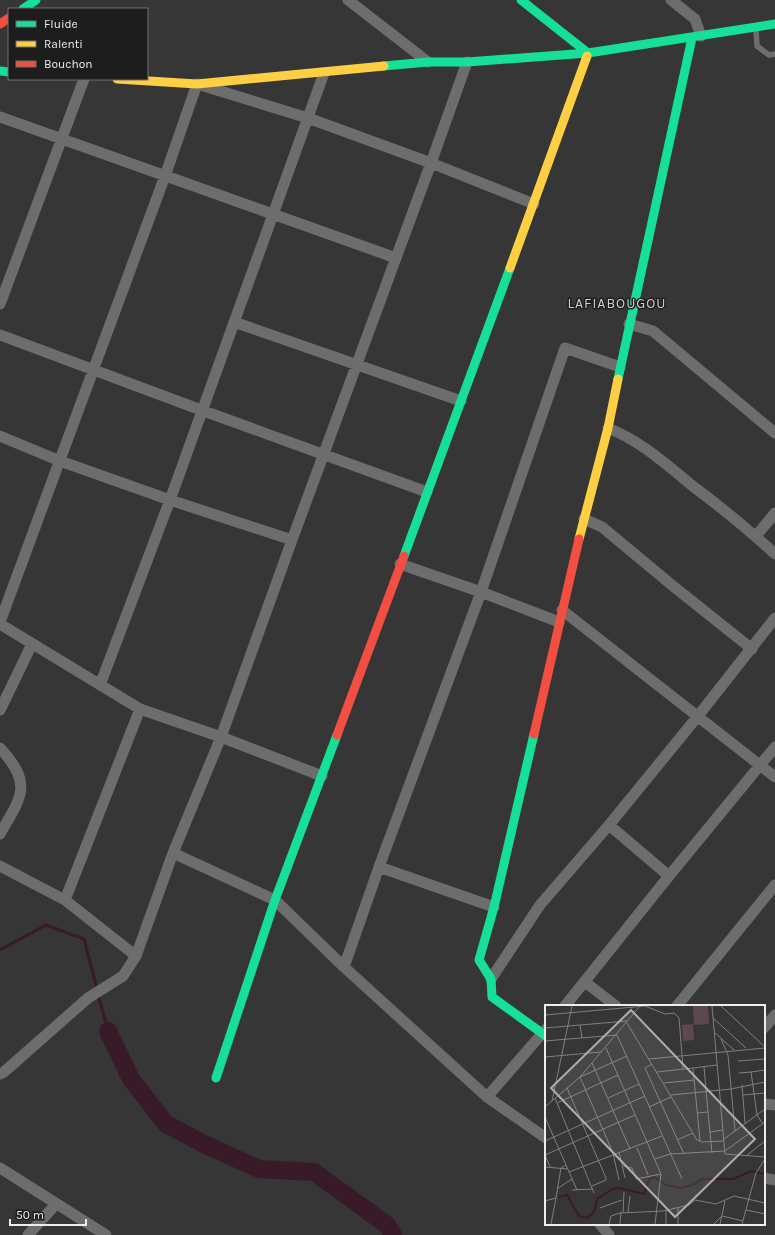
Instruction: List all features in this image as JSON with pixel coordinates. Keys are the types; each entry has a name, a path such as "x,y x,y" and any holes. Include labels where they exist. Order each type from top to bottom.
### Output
{"street":[{"path":"24,8 36,0"},
{"path":"348,0 428,62"},
{"path":"522,0 588,53"},
{"path":"487,1097 545,1032 492,997 491,979 479,960 494,907 562,610 608,428 629,324 697,37 695,19 672,0"},
{"path":"133,80 197,84 428,62 467,62 588,53 775,24"},
{"path":"216,1078 275,900 534,204 588,53"},
{"path":"0,1074 88,998 123,976 136,956 173,853 221,737 467,62"},
{"path":"100,685 170,500 201,410 324,73"},
{"path":"0,304 84,80"},
{"path":"197,84 308,118 534,204"},
{"path":"197,84 165,176 0,623 140,709 221,737 322,776"},
{"path":"0,117 396,258"},
{"path":"234,322 461,401"},
{"path":"629,324 653,331 775,433"},
{"path":"0,335 427,492"},
{"path":"344,967 379,867 481,592 565,348 620,367"},
{"path":"608,428 623,434 647,449 756,536 775,554"},
{"path":"0,436 60,461 170,500 292,540"},
{"path":"756,536 775,513"},
{"path":"584,519 602,527 752,649"},
{"path":"400,564 481,592 560,622"},
{"path":"562,610 775,777"},
{"path":"491,979 540,905 698,716 775,618"},
{"path":"0,710 32,644"},
{"path":"65,900 140,709"},
{"path":"566,1005 775,747"},
{"path":"0,748 12,761 19,774 22,788 15,807 0,834"},
{"path":"608,825 669,876"},
{"path":"173,853 275,900 344,967 487,1097 545,1137"},
{"path":"0,866 65,900 136,956"},
{"path":"379,867 494,907"},
{"path":"678,1005 775,885"},
{"path":"585,982 615,1005"},
{"path":"765,1027 775,1015"},
{"path":"765,1104 775,1105"},
{"path":"0,1168 106,1235"},
{"path":"765,1178 775,1180"},
{"path":"28,1235 56,1204"},
{"path":"601,1225 609,1235"}],"lane":[{"path":"756,26 757,46 772,54 775,60"}],"waterway":[{"path":"0,950 46,925 84,939 97,989"},
{"path":"98,994 108,1031"},
{"path":"108,1031 131,1079 166,1124 204,1144 259,1169 314,1172 387,1225 393,1235"}],"traffic: fast":[{"path":"24,8 36,0"},
{"path":"521,0 588,53 587,56"},
{"path":"384,66 428,62 467,62 588,53 775,24"},
{"path":"618,379 692,38"},
{"path":"0,71 8,72"},
{"path":"404,556 510,268"},
{"path":"534,734 494,907 479,960 491,979 492,997 545,1035"},
{"path":"216,1078 275,900 337,735"}],"traffic: slow":[{"path":"510,268 587,56"},
{"path":"133,80 197,84 384,66"},
{"path":"579,539 608,428 618,379"}],"traffic: jam":[{"path":"0,24 8,19"},
{"path":"534,734 579,539"},
{"path":"337,735 404,556"}],"district":[{"name":"LAFIABOUGOU","path":"617,303"}]}
